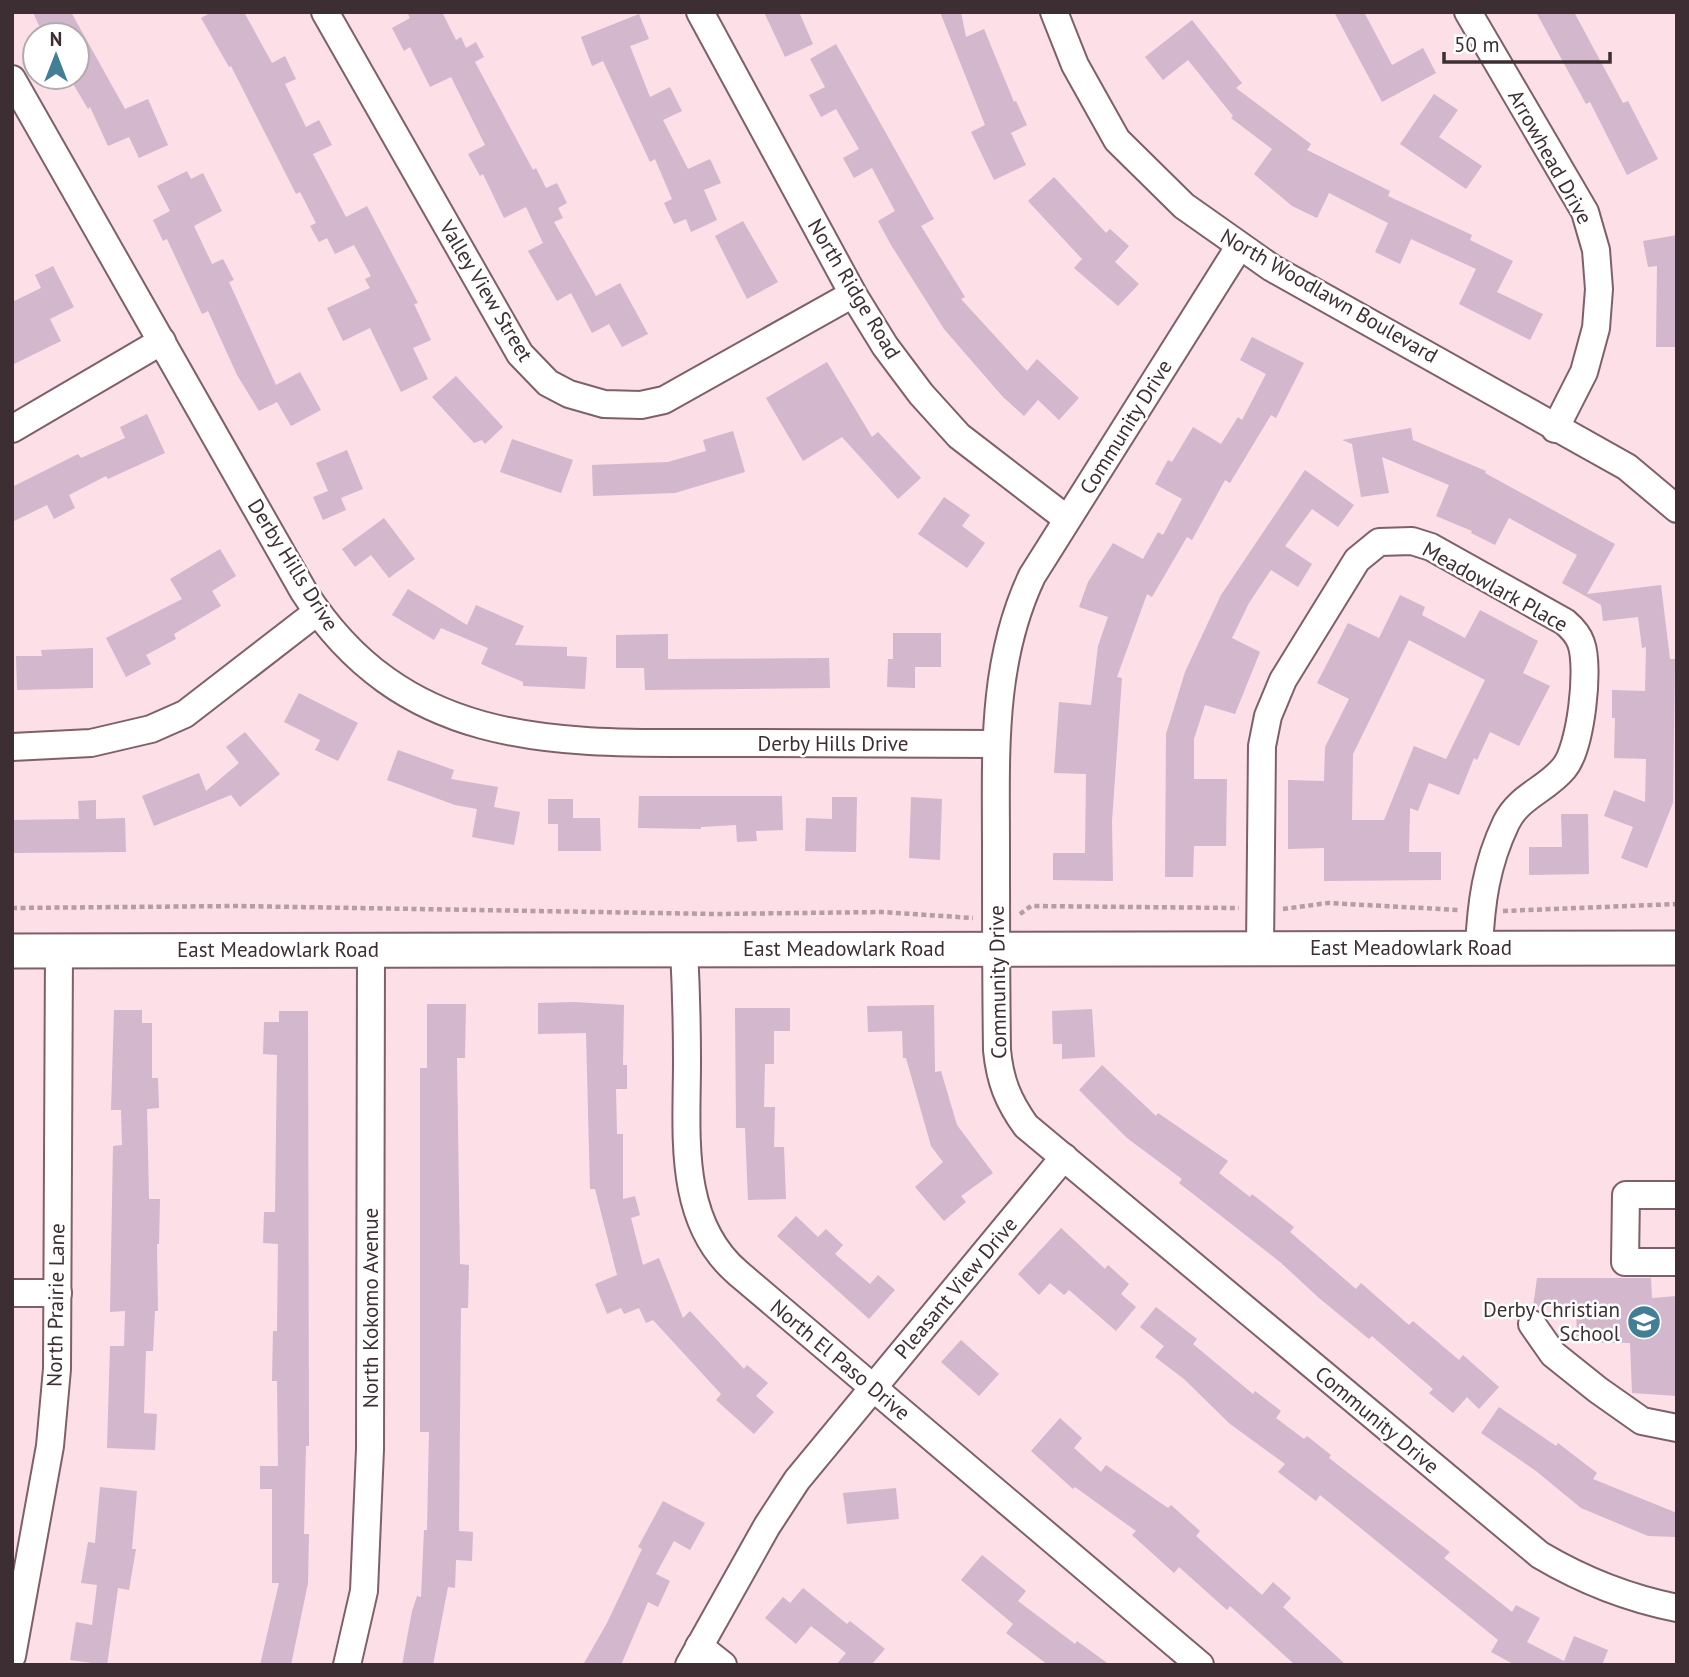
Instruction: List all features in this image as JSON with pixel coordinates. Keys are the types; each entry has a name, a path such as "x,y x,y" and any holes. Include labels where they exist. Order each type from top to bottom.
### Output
{"main road":[{"name":"East Meadowlark Road","path":"12,951 1677,948"}],"street":[{"name":"Valley View Street","path":"325,12 520,354 548,383 569,394 618,405 664,400 853,294"},
{"name":"North Ridge Road","path":"700,12 853,294 885,346 921,394 959,436 1067,519"},
{"name":"North Woodlawn Boulevard","path":"1054,12 1075,65 1117,140 1184,206 1239,247 1555,429 1627,467 1677,509"},
{"name":"Arrowhead Drive","path":"1468,12 1585,212 1595,250 1599,289 1596,328 1584,372 1555,429"},
{"name":"Derby Hills Drive","path":"13,81 317,612 366,666 401,690 429,705 507,733 588,743 995,744"},
{"name":"Community Drive","path":"1239,247 1032,576 1012,623 1002,670 995,744 997,1050 1001,1082 1010,1103 1026,1126 1540,1555 1600,1587 1642,1601 1677,1608"},
{"path":"12,429 162,341"},
{"name":"Meadowlark Place","path":"1260,948 1262,746 1268,716 1283,680 1357,560 1379,542 1393,539 1432,547 1565,622 1575,631 1582,644 1584,659 1578,740 1563,769 1529,794 1507,822 1485,876 1480,905 1479,948"},
{"path":"12,747 90,743 150,729 185,714 317,612"},
{"name":"North El Paso Drive","path":"684,949 687,1010 687,1163 691,1191 700,1219 715,1246 733,1269 1200,1665"},
{"name":"North Prairie Lane","path":"12,1656 50,1446 58,1293 59,950"},
{"name":"North Kokomo Avenue","path":"347,1665 364,1591 370,1457 371,950"},
{"name":"Pleasant View Drive","path":"694,1655 797,1480 1064,1157"},
{"path":"1677,1195 1626,1195 1625,1262 1677,1262"},
{"path":"12,1293 58,1293"},
{"path":"1532,1324 1553,1354 1598,1390 1642,1421 1677,1428"},
{"path":"694,1655 723,1665"}],"path":[{"path":"1270,911 1328,904 1462,910"},
{"path":"1490,911 1677,904"},
{"path":"12,908 292,906 716,915 882,912 963,919"},
{"path":"1016,917 1031,906 1245,908"}],"building":[{"path":"33,12 71,12 76,21 37,21"},
{"path":"212,12 244,12 272,63 285,56 296,79 285,84 306,127 319,120 332,145 313,154 346,217 367,206 418,303 414,304 431,340 413,348 428,379 401,392 370,328 343,341 327,308 370,288 365,279 371,276 354,245 335,254 327,238 319,242 310,226 316,223 300,192 296,194 231,66 229,67 201,18"},
{"path":"407,12 442,12 456,40 461,37 466,48 476,42 484,57 475,62 533,170 536,168 546,188 557,183 567,203 558,208 563,218 554,222 596,296 620,283 648,334 622,347 609,324 592,333 571,293 557,301 528,251 543,243 526,207 504,218 483,174 480,176 468,154 485,145 451,77 430,87 410,47 404,51 392,28 410,18"},
{"path":"764,12 799,12 813,44 785,57"},
{"path":"940,12 961,12 966,37 984,29 1014,102 1016,101 1027,125 1011,133 1026,165 994,180 971,132 985,125"},
{"path":"1334,12 1364,12 1392,65 1423,48 1436,73 1382,102"},
{"path":"1536,12 1574,12 1623,103 1628,101 1658,159 1627,175 1590,102 1586,104"},
{"path":"639,14 649,39 630,46 650,97 670,87 682,111 663,120 688,169 710,159 721,183 704,190 717,220 691,232 686,219 674,224 664,203 672,199 655,159 650,162 603,61 592,66 581,37"},
{"path":"1192,20 1242,83 1236,88 1311,144 1307,150 1390,191 1388,196 1472,235 1470,240 1513,261 1497,292 1543,314 1530,340 1459,304 1476,269 1411,239 1400,264 1375,252 1388,223 1329,193 1317,218 1292,206 1254,174 1272,149 1231,118 1233,116 1188,60 1163,80 1145,57"},
{"path":"836,44 934,219 921,226 965,297 961,299 1027,371 1037,359 1079,398 1059,420 1038,400 1024,416 1003,397 944,329 891,245 878,221 895,211 872,168 854,178 843,158 859,149 836,109 821,117 809,95 825,87 810,59"},
{"path":"91,48 125,109 148,99 168,145 139,158 129,137 108,146 90,107 88,109 77,91 91,91"},
{"path":"1434,94 1458,110 1439,137 1482,166 1466,189 1400,144"},
{"path":"187,171 191,179 203,173 222,211 194,226 212,264 223,259 234,280 229,282 276,385 300,372 321,410 291,426 277,402 259,411 237,375 208,311 202,314 167,239 163,241 153,220 170,211 157,186"},
{"path":"1054,177 1106,233 1110,229 1129,246 1115,262 1139,284 1118,306 1074,268 1082,259 1028,201"},
{"path":"743,221 778,282 747,299 715,236"},
{"path":"1677,235 1677,347 1656,347 1657,266 1648,267 1643,241"},
{"path":"53,266 74,307 50,319 61,341 12,365 12,302 41,288 35,275"},
{"path":"1252,337 1304,363 1276,418 1271,415 1230,483 1225,480 1192,540 1187,537 1152,597 1147,594 1117,677 1122,678 1112,821 1113,881 1053,880 1053,853 1085,853 1086,774 1054,773 1059,702 1091,705 1098,646 1108,617 1079,607 1088,582 1113,543 1143,559 1158,532 1163,535 1182,499 1155,484 1168,460 1172,462 1193,427 1221,444 1238,417 1242,420 1266,374 1240,360"},
{"path":"827,362 872,437 878,432 921,478 898,499 842,437 803,461 766,398"},
{"path":"456,376 503,427 485,444 482,440 474,443 432,397"},
{"path":"147,414 165,453 108,479 106,476 69,495 75,508 54,519 47,505 12,522 12,487 78,454 81,458 125,438 120,427"},
{"path":"1411,428 1413,440 1486,471 1485,473 1615,544 1587,594 1661,585 1670,659 1675,659 1673,803 1647,868 1621,858 1633,827 1604,816 1614,790 1645,802 1646,759 1614,758 1615,718 1612,718 1612,690 1645,691 1646,647 1642,648 1638,617 1603,621 1601,605 1562,583 1577,555 1509,518 1495,545 1471,533 1472,531 1436,516 1449,485 1382,457 1389,493 1361,497 1352,444 1342,440"},
{"path":"733,431 745,472 675,493 593,496 592,465 668,462 706,451 703,440"},
{"path":"512,439 573,460 561,493 500,472"},
{"path":"347,450 363,489 341,498 346,510 323,520 313,497 328,491 316,463"},
{"path":"1305,470 1354,505 1338,527 1312,509 1285,546 1312,564 1298,587 1271,570 1249,603 1232,638 1260,652 1235,714 1205,705 1194,739 1194,779 1227,779 1226,846 1194,846 1193,877 1165,877 1166,734 1185,672 1221,595"},
{"path":"944,497 970,515 962,526 985,543 967,568 918,534"},
{"path":"384,518 415,559 389,578 371,555 355,567 342,549"},
{"path":"220,549 236,576 212,591 221,606 174,634 176,639 146,655 151,664 126,677 106,638 182,599 170,579"},
{"path":"408,589 467,625 476,605 524,626 515,645 567,647 567,656 587,657 585,689 523,686 523,682 481,664 488,648 441,628 434,640 392,615"},
{"path":"1400,595 1425,607 1422,615 1465,638 1480,610 1538,641 1523,673 1550,686 1519,746 1490,732 1477,760 1474,758 1459,795 1429,783 1418,811 1410,808 1409,852 1441,852 1441,880 1324,881 1324,848 1288,849 1288,780 1324,781 1325,747 1349,699 1317,683 1348,623 1379,638","holes":["1409,640 1485,680 1446,759 1414,746 1384,820 1352,820 1353,754"]},
{"path":"893,633 941,633 941,667 915,667 915,688 887,687 888,659 893,659"},
{"path":"668,634 668,659 829,658 830,688 645,690 644,668 616,668 616,635"},
{"path":"93,648 93,688 17,690 16,656 42,656 41,650"},
{"path":"299,693 358,723 338,761 315,750 320,740 284,722"},
{"path":"245,732 280,774 240,807 231,795 154,826 142,796 199,773 206,791 239,763 226,747"},
{"path":"398,750 454,770 451,779 498,787 494,807 520,812 514,845 472,837 477,809 455,805 387,780"},
{"path":"639,796 782,796 783,830 756,831 757,841 737,842 736,825 701,829 638,828"},
{"path":"832,797 857,797 856,852 805,851 806,818 832,819"},
{"path":"911,797 942,799 940,860 909,858"},
{"path":"548,799 573,799 573,818 600,818 601,851 558,851 558,824 548,824"},
{"path":"96,800 96,819 125,818 126,852 12,853 12,820 79,819 78,801"},
{"path":"1561,814 1588,814 1589,874 1529,875 1529,847 1562,847"},
{"path":"538,1003 624,1005 623,1065 627,1065 627,1089 616,1089 617,1134 623,1134 623,1199 635,1196 640,1215 631,1218 643,1265 659,1258 683,1318 690,1311 744,1369 747,1365 768,1383 756,1396 774,1412 754,1434 716,1400 721,1394 653,1320 646,1323 639,1308 624,1314 621,1308 607,1314 595,1284 617,1275 595,1189 590,1189 586,1033 538,1034"},
{"path":"427,1004 466,1004 465,1058 457,1058 460,1264 469,1265 468,1308 461,1308 459,1531 473,1532 472,1561 456,1560 455,1588 448,1587 433,1665 402,1665 412,1611 417,1596 421,1597 424,1530 427,1530 429,1432 420,1432 420,1068 427,1068"},
{"path":"934,1005 935,1072 941,1071 957,1125 993,1173 961,1196 966,1202 944,1221 915,1187 943,1162 931,1146 906,1058 903,1058 902,1031 868,1032 867,1006"},
{"path":"735,1008 790,1008 790,1031 774,1031 774,1064 765,1064 764,1107 775,1107 774,1147 784,1147 786,1199 748,1200 745,1128 736,1128"},
{"path":"1092,1009 1095,1057 1062,1059 1062,1044 1053,1044 1052,1011"},
{"path":"114,1010 142,1010 142,1023 152,1023 152,1078 158,1078 159,1108 147,1109 149,1199 160,1199 157,1244 158,1311 155,1311 153,1351 146,1351 144,1413 157,1414 155,1450 107,1448 110,1346 124,1346 125,1311 110,1312 113,1146 122,1145 121,1110 111,1110"},
{"path":"279,1011 308,1011 309,1446 306,1446 304,1534 309,1534 308,1583 291,1665 260,1665 279,1583 272,1583 272,1489 260,1489 260,1466 278,1466 277,1381 272,1381 273,1331 277,1331 278,1244 263,1243 264,1212 275,1212 277,1055 263,1054 264,1022 279,1022"},
{"path":"1102,1065 1156,1116 1158,1113 1228,1161 1219,1173 1250,1197 1252,1194 1294,1227 1290,1232 1356,1289 1361,1283 1409,1325 1413,1321 1459,1360 1463,1355 1499,1387 1479,1409 1467,1397 1453,1413 1429,1393 1433,1389 1372,1336 1369,1339 1280,1262 1179,1183 1182,1179 1127,1138 1079,1090"},
{"path":"796,1216 818,1237 826,1229 843,1245 835,1254 870,1284 878,1275 895,1290 869,1319 777,1236"},
{"path":"1061,1228 1105,1269 1108,1265 1129,1284 1121,1294 1136,1307 1116,1331 1069,1290 1064,1295 1050,1283 1039,1295 1018,1274"},
{"path":"1537,1278 1651,1278 1652,1298 1677,1296 1677,1396 1632,1393 1630,1343 1577,1342 1576,1305 1533,1307"},
{"path":"1156,1307 1197,1339 1193,1344 1253,1394 1255,1391 1281,1411 1276,1418 1304,1439 1307,1436 1331,1455 1329,1458 1450,1552 1444,1558 1512,1612 1516,1605 1540,1618 1527,1642 1564,1661 1574,1636 1608,1650 1602,1665 1515,1665 1491,1652 1498,1640 1320,1495 1316,1501 1278,1472 1285,1464 1230,1424 1184,1379 1155,1357 1164,1346 1140,1327"},
{"path":"961,1340 999,1374 979,1396 941,1362"},
{"path":"1499,1407 1556,1446 1558,1443 1597,1473 1593,1479 1677,1513 1677,1537 1648,1536 1581,1508 1536,1471 1481,1433"},
{"path":"1060,1418 1082,1438 1074,1448 1101,1472 1106,1465 1168,1508 1171,1505 1200,1531 1196,1536 1262,1595 1273,1582 1291,1598 1283,1607 1346,1665 1295,1665 1230,1606 1227,1610 1179,1567 1174,1573 1132,1535 1136,1531 1075,1487 1073,1489 1031,1451"},
{"path":"100,1487 137,1491 132,1549 136,1549 129,1590 118,1588 107,1665 70,1660 76,1622 92,1625 97,1585 81,1583 88,1542 95,1543"},
{"path":"896,1488 899,1519 847,1524 843,1493"},
{"path":"663,1501 705,1523 690,1550 674,1541 656,1574 670,1581 658,1607 648,1602 621,1665 583,1665 607,1623 642,1549 638,1547"},
{"path":"982,1555 1026,1591 1018,1601 1075,1644 1077,1641 1110,1665 1048,1665 1006,1633 1013,1624 961,1580"},
{"path":"803,1588 847,1624 850,1621 885,1649 871,1665 836,1665 846,1653 811,1626 796,1644 765,1618 783,1597 790,1603"}],"place":[{"name":"Derby Christian School","path":"1644,1322"}]}
